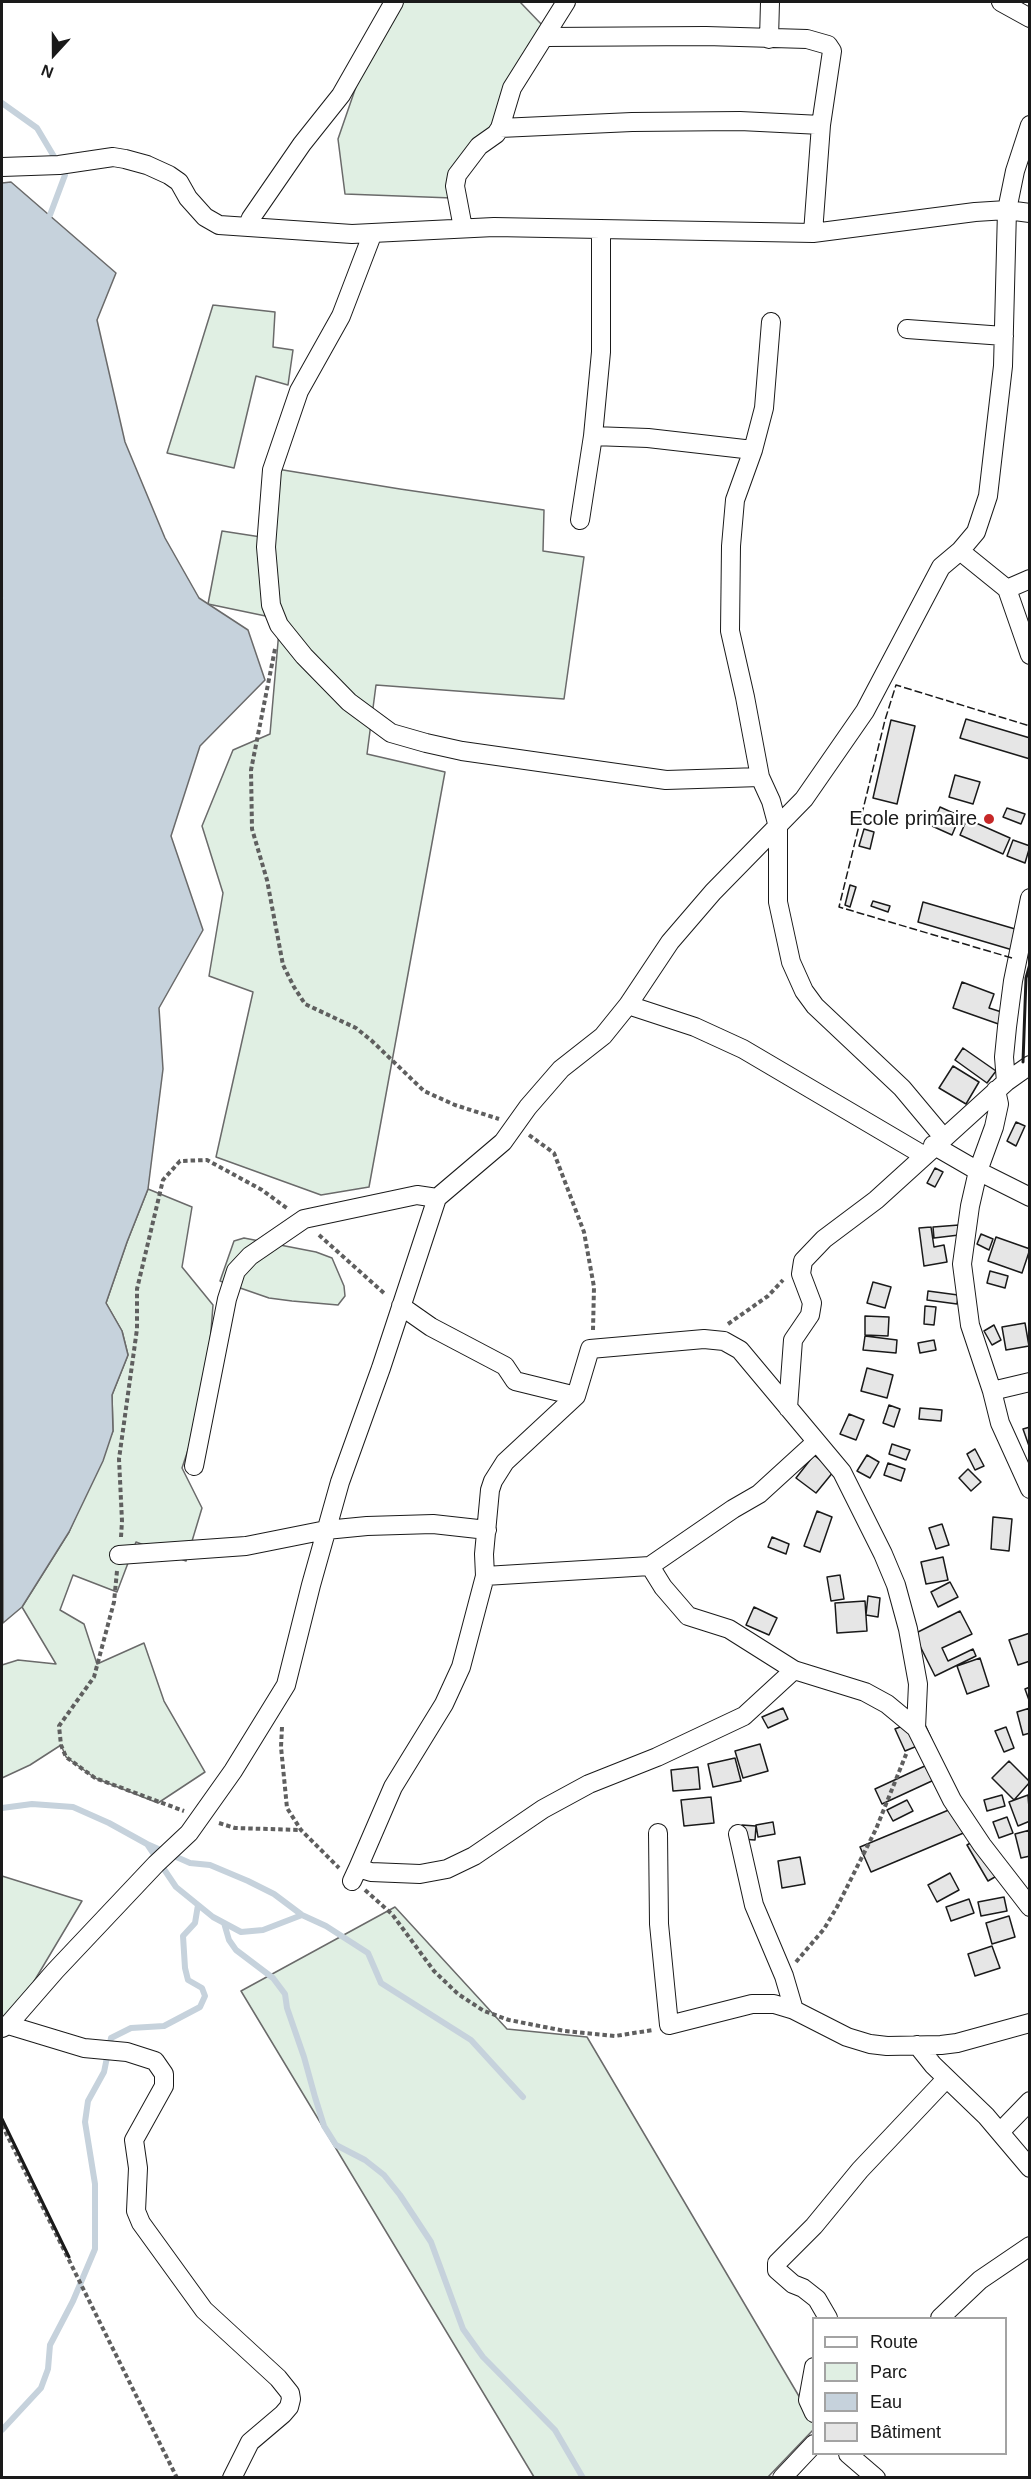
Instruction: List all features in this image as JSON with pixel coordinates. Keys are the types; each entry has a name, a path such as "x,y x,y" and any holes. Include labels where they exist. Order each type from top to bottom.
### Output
{"street":[{"path":"248,227 251,218 302,144 345,88 394,2"},
{"path":"463,228 455,186 457,175 479,146 496,134 500,128 512,88 566,2"},
{"path":"769,39 770,2"},
{"path":"1001,2 1029,18"},
{"path":"546,36 706,36 807,39 828,45 832,51 821,125 813,233"},
{"path":"500,128 632,122 740,121 821,125"},
{"path":"232,2478 250,2442 283,2414 289,2406 290,2393 278,2378 204,2310 141,2223 136,2211 138,2168 134,2140 165,2086 164,2074 155,2061 127,2052 84,2048 5,2027 156,1864 189,1833 233,1772 286,1685 340,1482 437,1198 503,1142 515,1124 561,1070 603,1036 628,1005 670,942 713,892 804,799 865,711 941,567 960,551 976,532 988,496 1003,366 1007,210 1015,171 1029,124"},
{"path":"2,167 59,165 114,157 125,159 147,165 169,175 178,182 188,198 205,217 219,225 372,235 425,229 494,227 813,233 975,212 1007,210 1029,213"},
{"path":"580,520 593,436 601,352 601,229"},
{"path":"372,235 341,316 299,391 272,470 267,547 271,605 279,625 304,656 349,702 391,732 400,735 462,751 666,780 760,777"},
{"path":"771,322 764,408 753,450 735,500 729,598 730,631 760,777 771,801 778,827 778,902 791,962 804,991 823,1015 902,1088 933,1146"},
{"path":"907,329 1004,336"},
{"path":"593,436 648,438 753,450"},
{"path":"960,551 1007,589 1029,655"},
{"path":"1007,589 1029,579"},
{"path":"1029,898 1013,981 999,1104 994,1127 978,1171 970,1206 962,1264 970,1325 992,1391 999,1423 1029,1490"},
{"path":"628,1005 694,1027 743,1048 1029,1197"},
{"path":"788,1408 793,1340 810,1315 812,1303 801,1274 803,1261 824,1239 876,1200 1001,1086 1029,1065"},
{"path":"194,1466 227,1299 236,1271 250,1256 304,1220 417,1195 437,1198"},
{"path":"401,1306 431,1327 505,1366 515,1381 576,1396"},
{"path":"355,1875 393,1787 444,1704 461,1667 484,1576 490,1490 497,1474 505,1462 576,1396 590,1349 705,1339 724,1341 740,1350 842,1472 883,1554 896,1585 908,1629 918,1684 916,1728"},
{"path":"992,1391 1029,1382"},
{"path":"484,1576 650,1566 759,1494 816,1442"},
{"path":"119,1555 246,1546 326,1530 404,1523 486,1530"},
{"path":"650,1566 663,1587 688,1616 729,1629 794,1670 865,1692 887,1704 916,1728 952,1800 982,1845 1029,1907"},
{"path":"355,1875 371,1872 420,1874 447,1869 474,1856 543,1809 589,1784 657,1757 744,1716 794,1670"},
{"path":"658,1833 659,1924 669,2025 752,2004 774,2004 794,2010 848,2037 870,2044 941,2046 1029,2023"},
{"path":"738,1834 754,1905 784,1976 794,2010"},
{"path":"917,2045 946,2079 1000,2132 1029,2168"},
{"path":"827,2317 817,2299 785,2278 777,2270 777,2263 814,2226 860,2170 946,2079"},
{"path":"1000,2132 1029,2101"},
{"path":"942,2317 980,2280 1029,2246"},
{"path":"812,2374 808,2400 812,2410"},
{"path":"782,2478 812,2445"},
{"path":"849,2455 876,2478"}],"path":[{"path":"279,625 251,770 252,829 267,880 283,965 305,1004 356,1028 424,1091 454,1106 515,1124 554,1153 584,1232 594,1287 593,1335 590,1349"},
{"path":"302,1830 235,1828 158,1803 95,1778 66,1757 61,1745 59,1726 94,1677 114,1602 122,1521 119,1459 137,1329 137,1289 163,1180 180,1161 207,1160 262,1190 304,1220 369,1281 401,1306"},
{"path":"705,1339 768,1296 803,1261"},
{"path":"283,1716 280,1747 285,1799 292,1816 302,1830 355,1875 392,1914 434,1971 450,1986 484,2011 536,2026 615,2036 669,2025"},
{"path":"784,1976 824,1929 837,1907 876,1829 916,1728"},
{"path":"2,2125 177,2478"}],"green space":[{"path":"398,2 520,2 544,27 452,198 345,194 338,139 359,78"},
{"path":"213,305 275,312 273,347 293,350 288,385 256,376 234,468 167,453"},
{"path":"277,469 544,510 543,551 584,557 564,699 376,685 367,754 445,772 369,1187 321,1195 216,1157 253,992 209,976 223,893 202,826 233,750 270,734 280,619 208,604 222,531 274,539"},
{"path":"148,1189 192,1207 182,1267 213,1305 206,1396 182,1468 202,1508 186,1561 136,1542 117,1592 73,1575 60,1610 84,1624 97,1664 144,1643 164,1701 205,1772 158,1803 95,1778 66,1757 61,1745 30,1765 2,1778 2,1665 18,1660 56,1664 22,1607 69,1532 113,1431 112,1395 128,1355 122,1331 106,1303"},
{"path":"244,1238 316,1252 332,1258 344,1286 345,1296 338,1305 292,1301 269,1298 220,1281 234,1241"},
{"path":"2,1876 82,1901 2,2035"},
{"path":"395,1907 507,2029 587,2037 812,2418 812,2431 768,2477 534,2477 241,1991"}],"water":[{"path":"11,182 116,273 97,320 125,442 165,538 199,598 248,630 265,680 200,746 171,836 203,930 159,1008 163,1069 148,1189 106,1303 122,1331 128,1355 112,1395 113,1431 103,1461 69,1532 22,1607 3,1623 2,183"}],"building":[{"path":"966,719 1030,738 1030,759 960,738"},
{"path":"891,720 915,726 897,804 873,798"},
{"path":"955,775 980,782 973,804 949,797"},
{"path":"940,807 960,816 952,835 932,826"},
{"path":"1007,808 1025,814 1021,824 1003,817"},
{"path":"967,819 1010,838 1003,854 960,835"},
{"path":"864,829 874,832 870,849 859,846"},
{"path":"1013,840 1030,846 1025,863 1007,856"},
{"path":"850,885 856,887 850,907 845,905"},
{"path":"873,901 890,906 888,912 871,906"},
{"path":"923,902 1022,931 1016,951 918,922"},
{"path":"962,982 994,994 989,1008 1011,1015 1007,1027 953,1008"},
{"path":"963,1048 996,1071 987,1083 955,1060"},
{"path":"953,1066 979,1082 966,1104 939,1088"},
{"path":"1016,1122 1025,1126 1016,1146 1007,1141"},
{"path":"935,1168 943,1172 935,1187 927,1183"},
{"path":"959,1225 959,1235 934,1238 933,1227"},
{"path":"931,1227 934,1247 944,1245 947,1262 924,1266 919,1228"},
{"path":"981,1234 993,1239 989,1250 977,1244"},
{"path":"996,1237 1030,1249 1022,1273 988,1261"},
{"path":"990,1271 1008,1276 1005,1288 987,1283"},
{"path":"873,1282 891,1287 885,1308 867,1303"},
{"path":"928,1291 958,1295 957,1304 927,1300"},
{"path":"925,1306 936,1307 934,1325 924,1324"},
{"path":"865,1316 889,1317 888,1336 865,1335"},
{"path":"1025,1323 1029,1346 1006,1350 1002,1327"},
{"path":"994,1325 1001,1340 992,1345 984,1331"},
{"path":"865,1336 897,1340 896,1353 863,1350"},
{"path":"934,1340 936,1350 920,1353 918,1343"},
{"path":"867,1368 893,1375 887,1398 861,1391"},
{"path":"889,1405 900,1409 894,1427 883,1423"},
{"path":"920,1408 942,1410 941,1421 919,1419"},
{"path":"849,1414 864,1420 856,1440 840,1434"},
{"path":"1030,1427 1030,1446 1029,1446 1023,1429"},
{"path":"892,1444 910,1450 906,1460 889,1454"},
{"path":"975,1449 984,1466 975,1470 967,1454"},
{"path":"814,1455 834,1471 816,1493 796,1478"},
{"path":"867,1455 879,1462 870,1478 857,1471"},
{"path":"888,1463 905,1469 901,1481 884,1475"},
{"path":"968,1469 981,1482 971,1491 959,1478"},
{"path":"817,1511 832,1517 820,1552 804,1546"},
{"path":"993,1517 1012,1519 1009,1551 991,1549"},
{"path":"942,1524 949,1545 936,1549 929,1528"},
{"path":"772,1537 789,1544 786,1554 768,1547"},
{"path":"943,1557 948,1580 926,1584 921,1562"},
{"path":"840,1575 844,1599 831,1601 827,1577"},
{"path":"950,1582 958,1597 938,1607 931,1592"},
{"path":"868,1596 880,1598 878,1617 866,1615"},
{"path":"865,1601 867,1631 837,1633 835,1603"},
{"path":"754,1607 777,1618 769,1635 746,1625"},
{"path":"960,1611 972,1634 942,1648 948,1661 973,1649 976,1656 935,1676 914,1634"},
{"path":"1030,1633 1030,1661 1018,1665 1009,1640"},
{"path":"980,1658 989,1686 967,1694 957,1666"},
{"path":"1030,1687 1030,1703 1025,1689"},
{"path":"783,1708 788,1719 768,1728 762,1717"},
{"path":"1030,1708 1030,1733 1023,1735 1017,1712"},
{"path":"922,1718 932,1740 905,1751 895,1729"},
{"path":"1006,1727 1014,1748 1004,1752 995,1731"},
{"path":"760,1744 768,1771 743,1778 735,1751"},
{"path":"735,1758 741,1781 713,1787 708,1764"},
{"path":"940,1759 947,1774 882,1804 875,1789"},
{"path":"1009,1761 1030,1782 1014,1800 992,1778"},
{"path":"698,1767 700,1789 673,1791 671,1770"},
{"path":"1002,1795 1005,1806 987,1811 984,1800"},
{"path":"1028,1795 1030,1821 1018,1826 1009,1802"},
{"path":"711,1797 714,1823 684,1826 681,1800"},
{"path":"907,1800 913,1811 893,1821 887,1810"},
{"path":"963,1804 973,1829 871,1872 860,1847"},
{"path":"1007,1817 1013,1833 999,1838 993,1822"},
{"path":"773,1822 775,1834 758,1837 756,1825"},
{"path":"742,1825 756,1826 755,1840 741,1839"},
{"path":"1030,1830 1030,1856 1021,1858 1015,1834"},
{"path":"979,1838 1000,1874 988,1881 967,1845"},
{"path":"800,1857 805,1884 782,1888 778,1861"},
{"path":"950,1873 959,1890 937,1902 928,1885"},
{"path":"1004,1897 1007,1911 981,1916 978,1902"},
{"path":"969,1899 974,1913 951,1921 946,1907"},
{"path":"1009,1916 1015,1937 992,1944 986,1923"},
{"path":"992,1946 1000,1968 975,1976 968,1954"}],"waterway":[{"path":"2,103 37,128 65,175 50,215"},
{"path":"2,1808 32,1804 73,1807 109,1823 147,1844 176,1887 213,1917 241,1932 263,1930 302,1915"},
{"path":"147,1844 190,1863 210,1865 248,1881 274,1894 302,1915 326,1926 368,1953 381,1983 471,2040 523,2097"},
{"path":"2,2430 41,2388 48,2369 50,2345 73,2301 95,2249 95,2184 85,2122 88,2101 104,2072 111,2038 131,2028 164,2026 200,2007 205,1996 202,1988 188,1980 185,1968 183,1936 195,1923 198,1905"},
{"path":"224,1923 229,1940 236,1950 273,1978 285,1994 287,2008 324,2126 336,2145 365,2160 384,2175 400,2195 431,2242 463,2329 483,2357 555,2430 583,2478"}],"fence":[{"path":"1012,958 839,907 885,720 896,685 1030,726"}],"wall":[{"path":"1023,1062 1026,978 1030,964"},
{"path":"2,2119 69,2257"}],"place":[{"name":"Ecole primaire","path":"989,819"}]}
